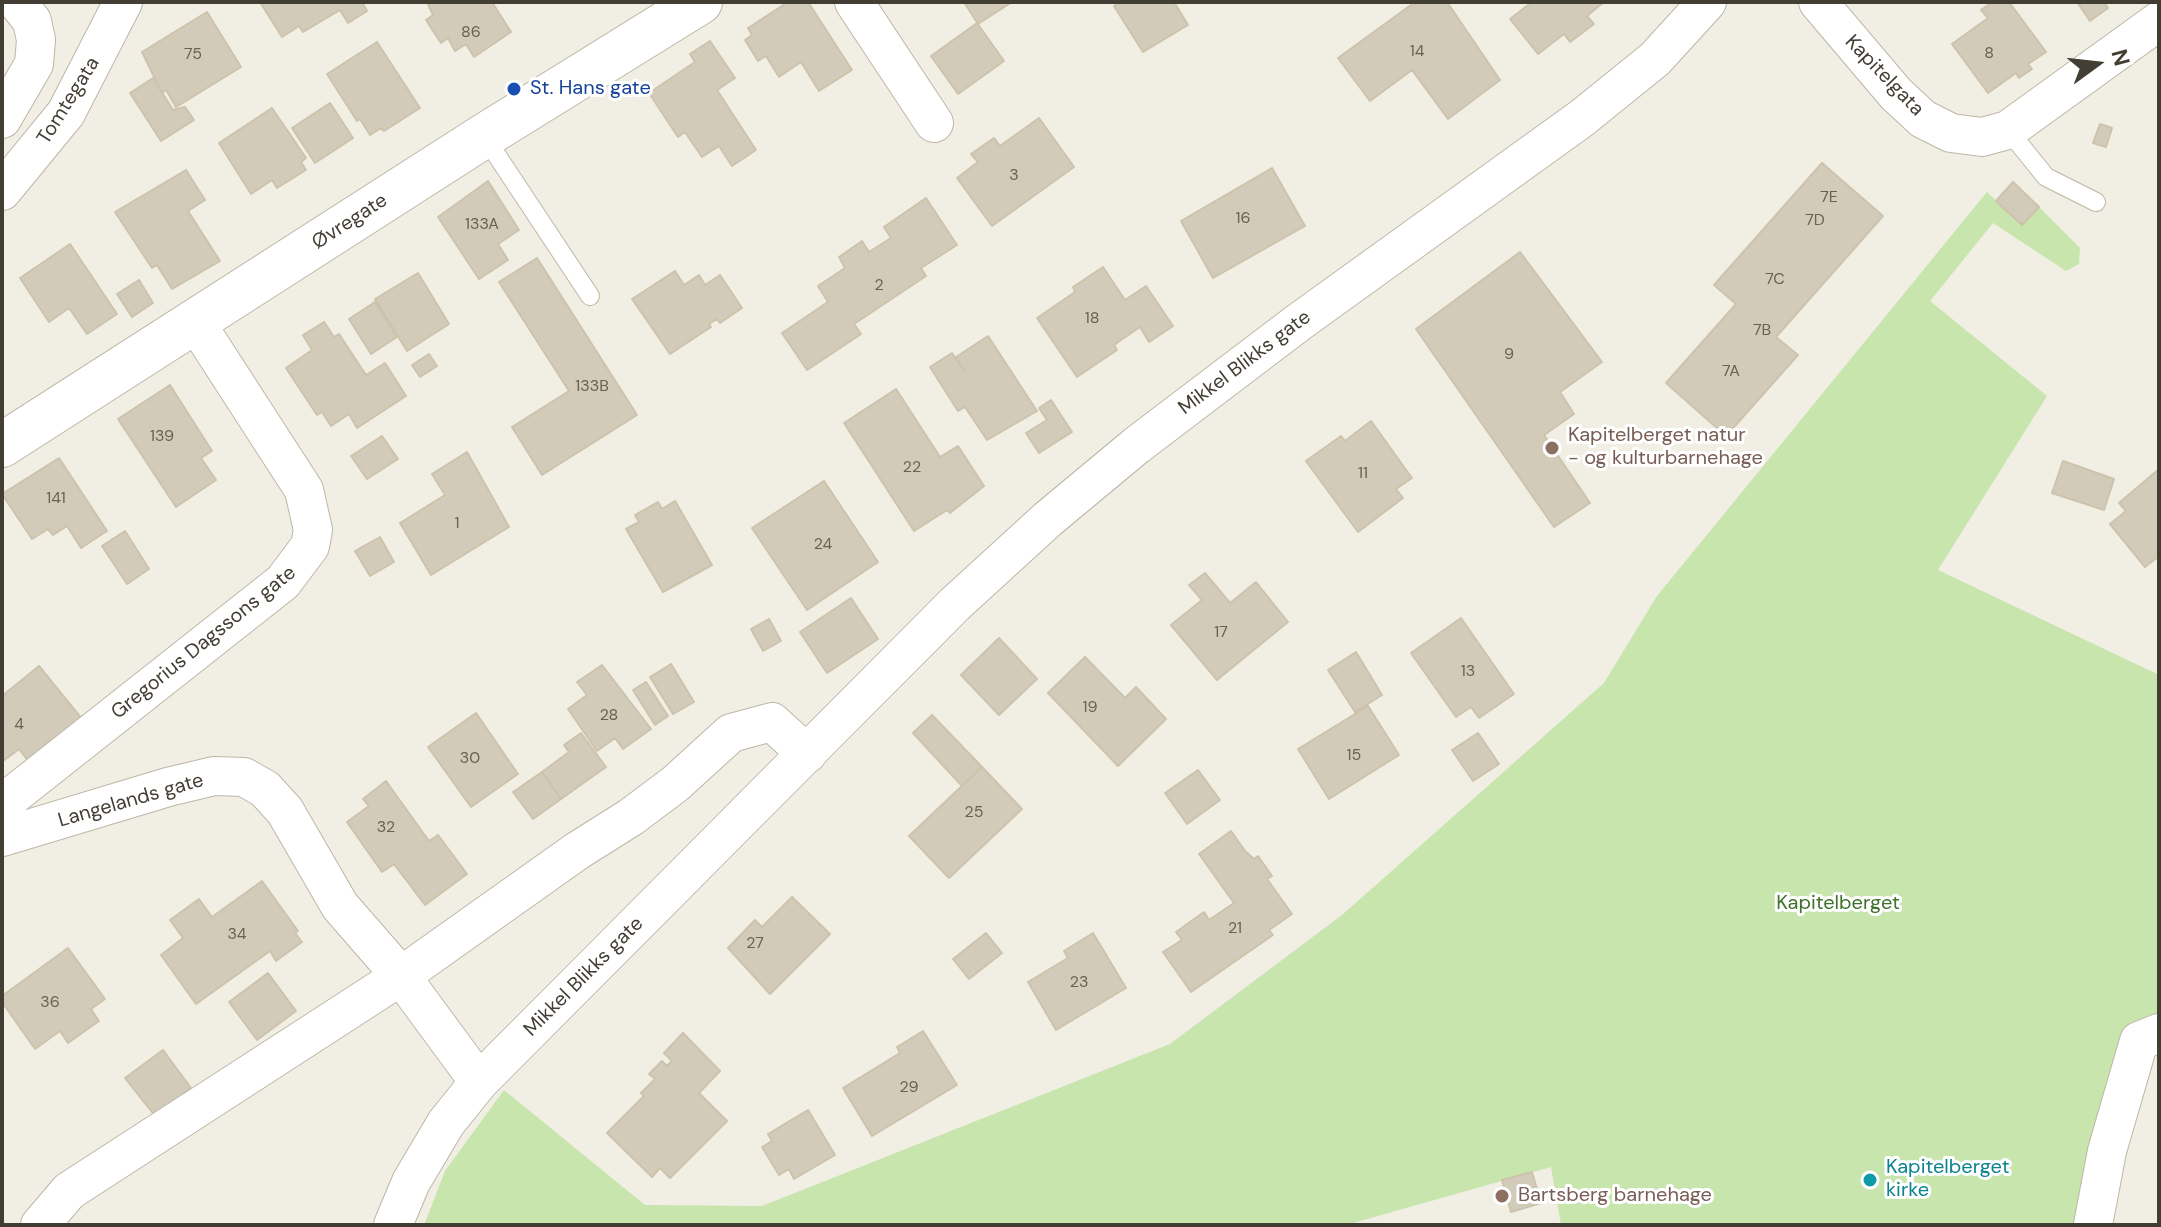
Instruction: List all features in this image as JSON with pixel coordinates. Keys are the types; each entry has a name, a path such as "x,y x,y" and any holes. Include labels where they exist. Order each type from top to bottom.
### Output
{"street":[{"path":"2,119 34,64 36,40 32,21 17,2"},
{"name":"Tomtegata","path":"2,191 66,113 123,2"},
{"name":"Øvregate","path":"2,445 484,136 700,2"},
{"path":"854,2 934,123"},
{"name":"Mikkel Blikks gate","path":"393,1225 411,1182 446,1123 479,1082 955,604 1059,510 1299,322 1582,118 1655,59 1707,2"},
{"name":"Kapitelgata","path":"1818,2 1887,84 1923,119 1951,133 1982,137 2008,130"},
{"path":"2008,130 2159,21"},
{"name":"Gregorius Dagssons gate","path":"2,804 283,582 301,563 310,546 313,530 304,490 196,323"},
{"path":"40,1225 69,1191 401,976 577,851 631,817 675,784 731,733 772,722 807,754"},
{"name":"Langelands gate","path":"2,837 168,787 214,776 244,777 265,789 285,811 340,906 401,976 479,1082"},
{"path":"2093,1225 2107,1151 2139,1041 2159,1033"}],"lane":[{"path":"2008,130 2046,177 2096,202"},
{"path":"484,136 590,296"}],"green space":[{"name":"Kapitelberget","path":"1987,192 2022,225 2039,207 2080,248 2079,264 2066,271 1993,223 1930,301 2047,396 1938,570 2159,675 2159,1019 2082,1225 1561,1225 1551,1167 1346,1225 424,1225 445,1171 504,1090 645,1205 762,1206 1170,1044 1342,915 1604,683 1657,596"}],"building":[{"path":"260,2 362,2 367,11 348,23 340,10 303,32 299,26 282,37"},
{"path":"427,2 492,2 511,32 474,57 466,44 455,51 448,38 441,43 426,20 433,15"},
{"path":"788,2 808,2 852,70 819,91 801,62 779,77 766,56 758,61 745,40 752,35 748,28"},
{"path":"964,2 1012,2 978,24"},
{"path":"1120,2 1174,2 1188,25 1143,52 1114,6"},
{"path":"1415,2 1447,2 1500,80 1448,119 1412,70 1370,101 1338,58"},
{"path":"1532,2 1604,2 1587,16 1594,24 1570,42 1564,34 1538,54 1510,19"},
{"path":"1992,2 2009,2 2046,52 2028,64 2032,69 2019,78 2016,73 1988,93 1952,44 1988,18 1981,10"},
{"path":"2077,2 2104,2 2108,8 2090,21"},
{"path":"207,12 241,67 176,107 166,90 162,93 142,52"},
{"path":"977,23 1004,61 958,94 931,56"},
{"path":"710,41 735,78 717,90 756,150 732,166 719,146 702,157 685,132 678,137 649,93 695,62 690,54"},
{"path":"377,42 420,108 384,131 381,128 370,135 360,119 357,121 327,74"},
{"path":"153,78 173,110 185,107 194,120 161,141 130,93"},
{"path":"330,103 353,138 315,163 292,128"},
{"path":"272,108 306,158 301,162 306,170 277,188 272,180 251,194 219,143"},
{"path":"1039,118 1074,167 992,226 957,178 978,162 971,154 994,138 1000,146"},
{"path":"2100,124 2112,128 2106,147 2093,143"},
{"path":"1822,163 1883,216 1776,337 1798,355 1726,436 1666,383 1736,304 1714,285"},
{"path":"1272,168 1305,226 1213,278 1181,221"},
{"path":"186,170 205,200 188,211 220,261 172,289 157,265 152,268 115,212"},
{"path":"488,181 519,230 498,244 508,260 479,279 438,217"},
{"path":"2013,182 2039,207 2022,225 1996,201"},
{"path":"926,198 957,245 921,268 926,276 854,324 861,334 807,370 782,333 828,302 818,286 845,268 839,257 862,241 869,252 891,238 884,227"},
{"path":"70,244 117,314 87,334 69,308 49,322 20,278"},
{"path":"1520,252 1602,362 1560,392 1574,414 1544,435 1590,503 1554,527 1416,329"},
{"path":"537,258 637,415 542,475 512,427 569,391 499,282"},
{"path":"1103,267 1125,300 1146,286 1173,326 1149,342 1140,327 1114,345 1117,350 1077,377 1037,318 1075,292 1073,287"},
{"path":"675,271 684,285 699,275 705,285 720,275 742,308 720,323 717,319 709,324 711,327 670,354 632,299"},
{"path":"418,273 449,324 407,351 375,299"},
{"path":"139,280 153,303 132,317 117,294"},
{"path":"375,302 397,337 371,354 349,319"},
{"path":"324,322 334,337 339,334 366,375 385,363 406,396 357,428 349,414 331,426 322,412 317,415 286,368 312,350 303,335"},
{"path":"988,336 1037,411 987,440 965,407 958,411 930,367 952,353 964,371 956,357"},
{"path":"429,354 437,366 420,377 412,365"},
{"path":"170,385 212,451 201,458 216,480 176,507 118,419"},
{"path":"896,389 940,457 958,446 984,486 950,513 947,510 914,531 844,423"},
{"path":"1051,400 1072,432 1039,453 1026,433 1047,420 1039,408"},
{"path":"1371,421 1412,478 1396,489 1403,498 1358,532 1306,461 1341,436 1345,441"},
{"path":"382,436 398,459 367,479 351,456"},
{"path":"467,452 509,527 431,575 400,523 445,495 432,474"},
{"path":"59,458 107,531 81,548 67,526 53,535 48,529 32,539 2,494"},
{"path":"2063,461 2114,479 2104,510 2052,493"},
{"path":"2159,469 2159,556 2145,567 2110,524 2126,511 2119,503"},
{"path":"824,481 878,562 807,610 752,528"},
{"path":"675,501 712,565 663,592 626,529 639,522 635,515 658,502 662,509"},
{"path":"125,531 149,569 127,584 102,546"},
{"path":"380,537 394,562 370,576 355,551"},
{"path":"1205,573 1230,603 1256,582 1288,622 1217,680 1171,625 1202,600 1189,585"},
{"path":"851,598 878,639 827,673 800,632"},
{"path":"1461,618 1514,694 1479,718 1471,707 1456,717 1411,653"},
{"path":"769,619 781,641 763,651 751,629"},
{"path":"999,638 1037,679 999,715 961,675"},
{"path":"1356,652 1382,695 1355,712 1328,670"},
{"path":"1085,657 1125,698 1136,687 1166,719 1118,766 1048,693"},
{"path":"671,664 694,702 673,714 650,677"},
{"path":"602,665 651,729 623,749 615,738 597,751 568,709 587,695 577,682"},
{"path":"39,666 82,719 29,762 19,749 2,762 2,696"},
{"path":"646,682 668,716 655,725 633,690"},
{"path":"1368,706 1399,755 1329,799 1298,749"},
{"path":"476,713 518,774 471,807 428,747"},
{"path":"932,715 982,767 962,786 913,733"},
{"path":"581,733 606,767 561,799 542,772 569,752 564,745"},
{"path":"1478,733 1499,764 1473,781 1452,750"},
{"path":"982,767 1022,809 949,878 909,836"},
{"path":"1198,770 1220,800 1187,824 1165,793"},
{"path":"542,772 561,799 533,819 513,792"},
{"path":"386,781 429,841 438,835 467,874 425,905 394,864 382,872 347,822 369,806 363,799"},
{"path":"1231,831 1245,851 1254,859 1258,856 1272,876 1267,879 1292,914 1269,930 1273,935 1191,992 1163,952 1182,940 1176,932 1204,912 1209,920 1234,903 1199,854"},
{"path":"262,881 298,931 295,933 302,942 276,961 270,951 196,1004 161,955 183,938 170,920 199,899 212,917"},
{"path":"792,897 830,934 770,994 728,948 755,920 762,927"},
{"path":"986,933 1002,953 969,979 953,959"},
{"path":"1093,933 1126,988 1056,1030 1028,982 1068,958 1064,951"},
{"path":"68,948 105,999 91,1009 99,1021 68,1043 60,1031 35,1049 2,1002 2,996"},
{"path":"268,973 296,1011 257,1040 229,1002"},
{"path":"923,1031 957,1085 872,1136 843,1088 900,1053 897,1047"},
{"path":"683,1033 720,1071 699,1093 727,1121 670,1178 660,1168 652,1177 607,1133 644,1096 641,1093 655,1079 649,1074 662,1061 667,1066 672,1061 664,1053"},
{"path":"163,1050 191,1088 155,1116 125,1078"},
{"path":"808,1110 835,1155 794,1179 789,1169 779,1175 762,1147 772,1141 768,1134"},
{"path":"1532,1172 1541,1203 1511,1212 1502,1180"}],"place":[{"name":"St. Hans gate","path":"514,89"},
{"name":"Kapitelberget natur - og kulturbarnehage","path":"1552,448"},
{"name":"Kapitelberget kirke","path":"1870,1180"},
{"name":"Bartsberg barnehage","path":"1502,1196"}]}
